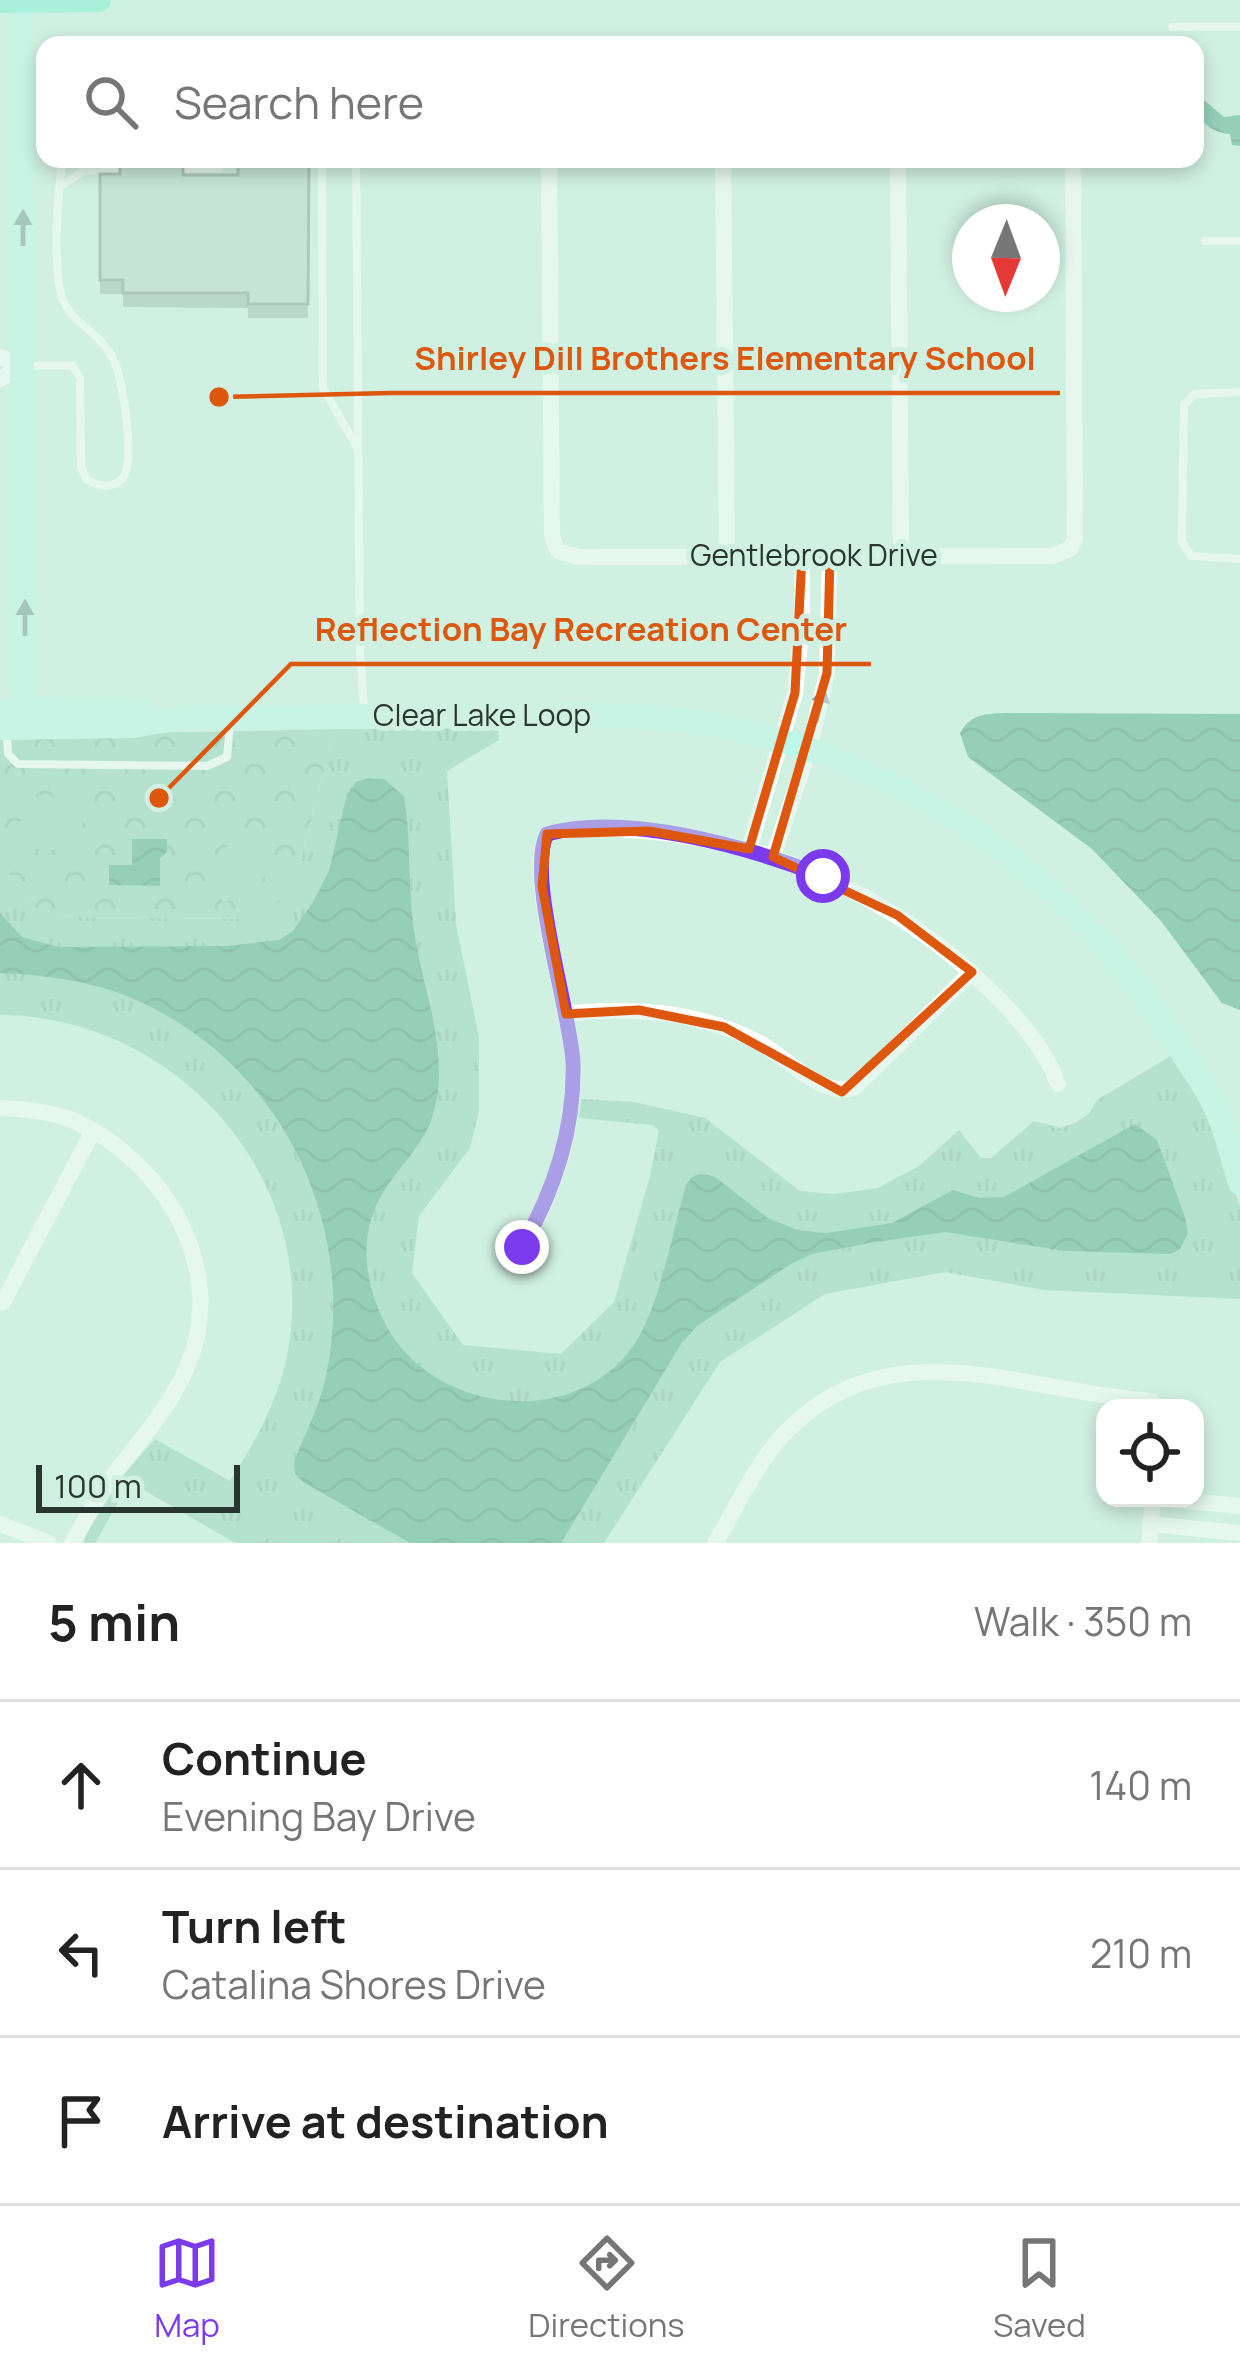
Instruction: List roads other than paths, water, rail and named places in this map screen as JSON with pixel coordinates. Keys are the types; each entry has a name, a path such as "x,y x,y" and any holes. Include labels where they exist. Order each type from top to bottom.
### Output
{"main road":[{"path":"0,1 99,0"}],"street":[{"path":"6,718 11,144 20,1"},
{"name":"Gentlebrook Drive","path":"549,168 551,536 558,550 578,557 1052,556 1070,549 1075,539 1073,168"},
{"path":"723,168 727,556"},
{"path":"898,168 901,555"},
{"path":"0,379 12,362"},
{"path":"749,849 795,693 802,556"},
{"path":"772,856 809,749 827,673 830,556"},
{"name":"Clear Lake Loop","path":"6,718 144,711 179,718 667,719 725,726 809,749 888,782 973,828 1079,915 1155,1008 1230,1120"},
{"path":"522,1247 540,1216 563,1148 573,1082 566,1014 542,886 542,844 547,834 649,831 749,849 823,876 897,915 972,972 1038,1044 1058,1084"},
{"path":"566,1014 639,1010 724,1027 794,1063 831,1092 842,1092 855,1087 972,972"},
{"path":"0,1108 68,1118 147,1170 167,1198 193,1255 198,1309 190,1362 173,1396 113,1475 72,1543"},
{"path":"1230,1120 1240,1183"},
{"path":"3,1302 93,1131"},
{"path":"715,1543 767,1455 786,1432 827,1402 873,1381 901,1372 959,1370 1118,1399"},
{"path":"1204,1503 1240,1506"},
{"path":"0,1524 49,1543"},
{"path":"1150,1534 1240,1533"}],"lane":[{"path":"1172,27 1240,27"},
{"path":"12,362 72,364 80,378 81,467 87,480 100,486 116,484 127,474 130,455 115,363 102,341 75,321 60,294 61,168"},
{"path":"155,168 219,168"},
{"path":"322,168 323,388 358,448"},
{"path":"356,168 364,717"},
{"path":"59,186 84,170 134,169"},
{"path":"1204,241 1240,241"},
{"path":"1240,392 1195,394 1184,405 1182,542 1191,556 1240,559"},
{"path":"6,718 8,754 18,764 207,766 227,757 230,718"}],"water":[{"path":"1204,102 1224,117 1240,115 1240,146 1232,145 1230,134 1214,130 1204,121"},
{"path":"1240,714 1240,1010 1222,1003 1161,921 1092,849 968,757 960,733 964,727 979,716"},
{"path":"384,779 404,796 413,923 439,1064 430,1122 386,1188 371,1221 368,1274 386,1325 408,1356 438,1379 472,1394 508,1401 546,1399 581,1389 612,1369 646,1323 686,1185 698,1174 715,1177 768,1218 797,1230 826,1233 892,1223 953,1190 979,1198 1004,1197 1135,1124 1157,1140 1185,1217 1188,1234 1180,1249 1171,1254 1066,1251 945,1232 812,1254 697,1326 681,1344 561,1543 410,1543 303,1482 295,1474 294,1462 323,1387 333,1320 331,1265 320,1212 301,1162 274,1115 240,1073 199,1036 115,992 58,978 0,973 0,913 22,937 57,947 227,946 279,940 293,931 313,902 329,871 347,794 356,782"},
{"path":"132,839 167,839 167,852 160,858 160,886 109,885 109,865 132,865"}],"place":[{"name":"Shirley Dill Brothers Elementary School","path":"219,397"},
{"name":"Reflection Bay Recreation Center","path":"159,798"}]}
